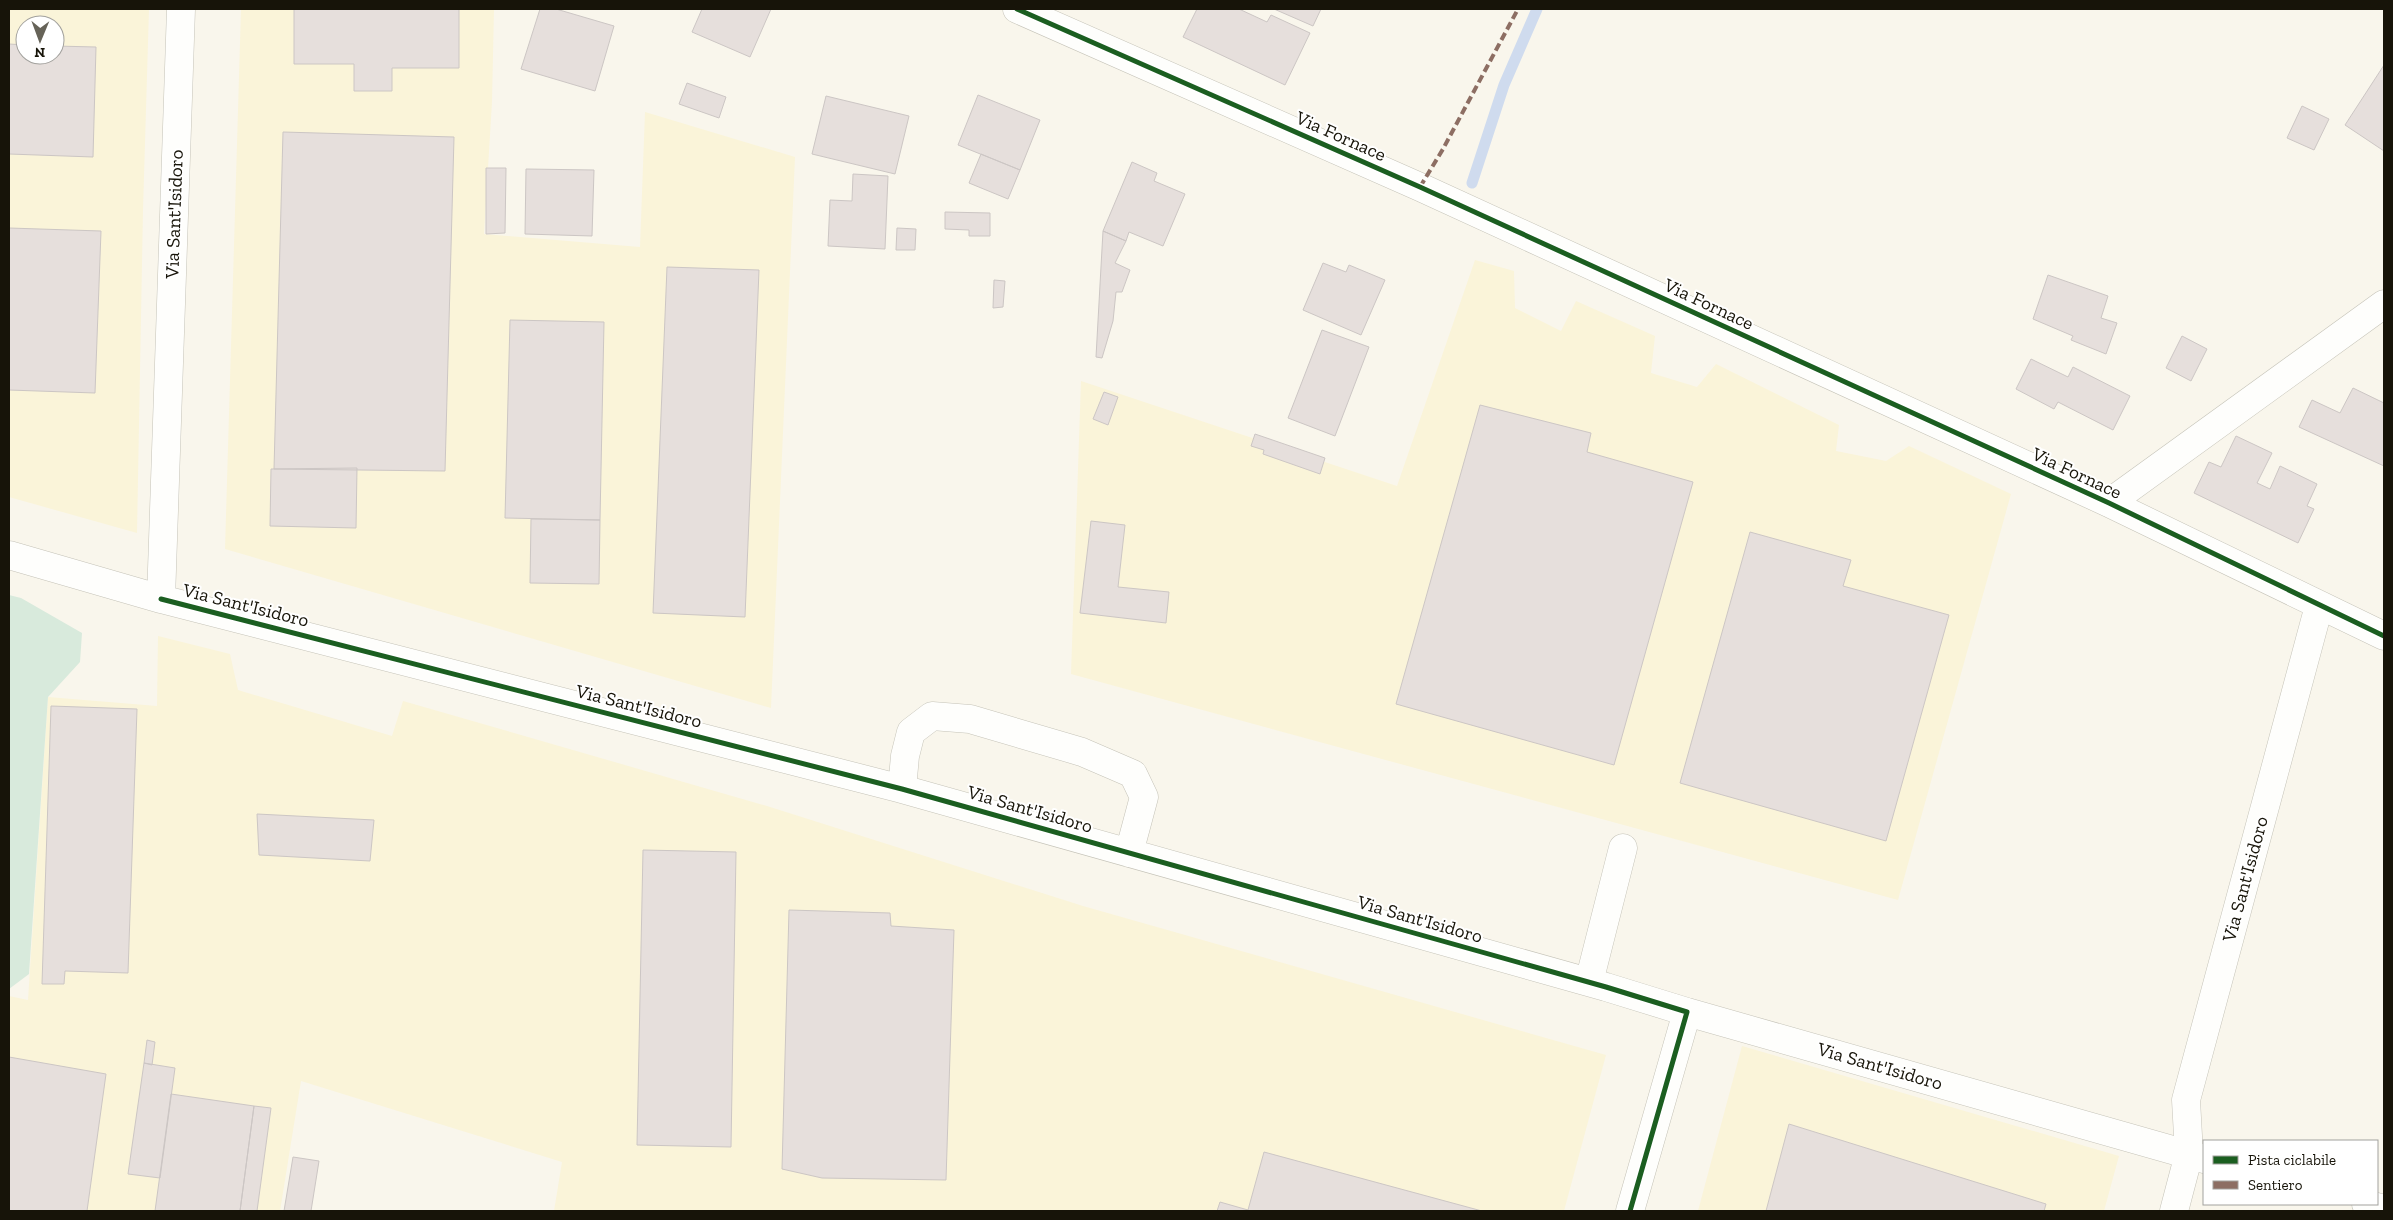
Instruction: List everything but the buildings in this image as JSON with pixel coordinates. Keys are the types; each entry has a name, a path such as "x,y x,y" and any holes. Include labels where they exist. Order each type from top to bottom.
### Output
{"street":[{"name":"Via Sant'Isidoro","path":"161,599 181,9"},
{"name":"Via Fornace","path":"1017,9 1429,192 2109,503 2384,636"},
{"name":"Via Fornace","path":"2109,503 2384,304"},
{"name":"Via Sant'Isidoro","path":"9,555 161,599 902,789 1590,982 1687,1012 2196,1156"},
{"name":"Via Sant'Isidoro","path":"2174,1211 2196,1156 2186,1100 2319,606"},
{"path":"902,789 905,756 911,732 932,716 970,719 1082,752 1133,774 1144,797 1129,853"},
{"path":"1590,982 1623,848"},
{"path":"1630,1211 1687,1012"},
{"path":"2370,1205 2384,1209"}],"shaded area":[{"path":"9,9 149,9 137,533 9,497"},
{"path":"241,9 494,9 492,102 484,234 640,247 645,112 795,157 771,708 225,549"},
{"path":"1475,260 1514,271 1515,308 1561,331 1576,301 1655,336 1651,373 1697,387 1716,364 1839,425 1836,451 1886,461 1909,446 2011,494 1898,900 1071,674 1081,381 1397,486"},
{"path":"158,636 230,654 238,690 392,736 403,701 767,806 1083,906 1606,1055 1564,1211 554,1211 562,1162 301,1081 280,1211 9,1211 9,996 28,1000 48,697 157,706"},
{"path":"1742,1046 2119,1156 2104,1211 1698,1211"}],"green space":[{"path":"9,595 21,598 82,633 80,662 48,697 29,974 9,989"}],"waterway":[{"path":"1472,183 1504,85 1537,9"}],"marked path":[{"path":"1420,187 1443,149 1518,9"}],"cycle path":[{"path":"1017,9 1420,187 2109,503 2384,636"},
{"path":"161,599 902,789 1606,987 1687,1012 1630,1211"}]}
